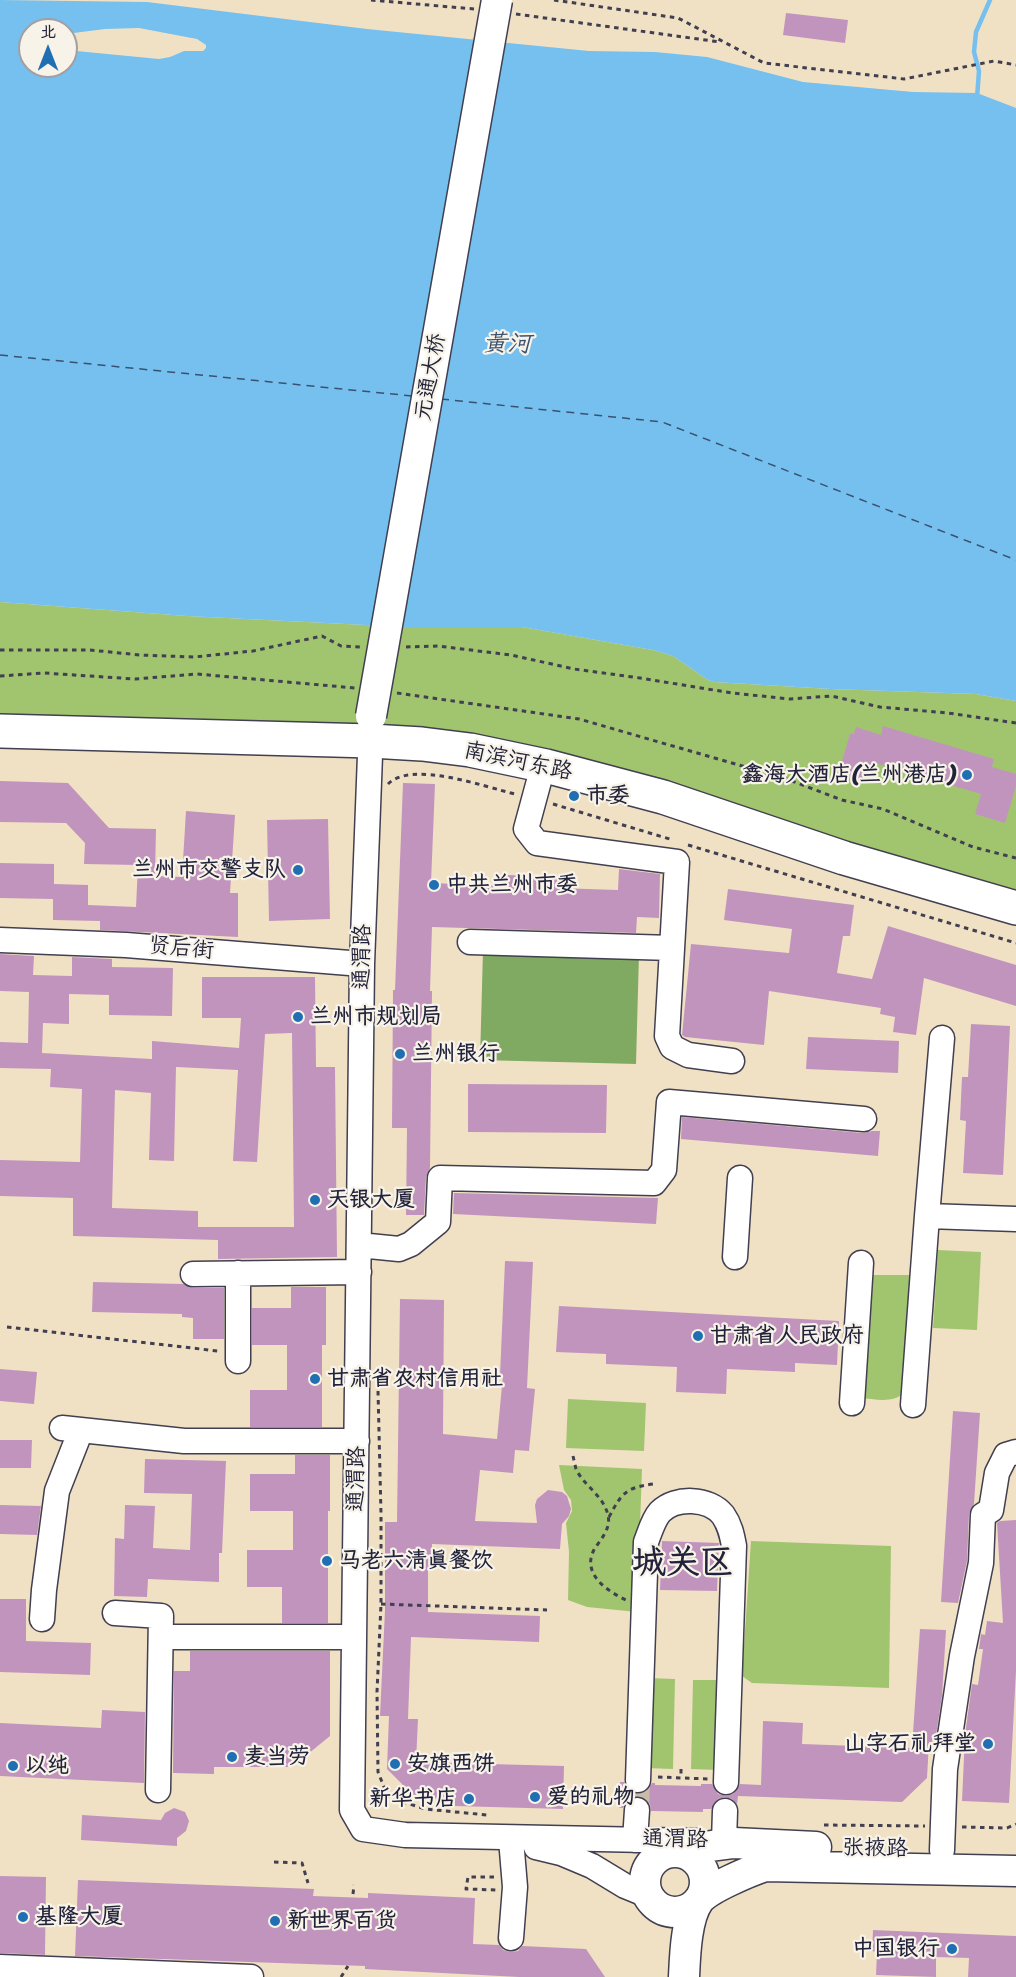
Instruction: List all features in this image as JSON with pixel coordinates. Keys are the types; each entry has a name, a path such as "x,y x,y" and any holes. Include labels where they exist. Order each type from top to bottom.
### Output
{"highway":[{"name":"南滨河东路","path":"0,731 371,737 470,750 546,766 663,797 844,858 1016,908"},
{"name":"南滨河东路","path":"0,744 371,737 421,759 466,766 537,790 624,801 1016,922"}],"main road":[{"name":"元通大桥","path":"371,737 496,8"},
{"name":"张掖路","path":"673,1851 729,1842 827,1848 942,1851 1012,1840"},
{"path":"663,1977 666,1940 644,1887 646,1870 657,1857 673,1851 692,1856 699,1863 705,1881 704,1891 688,1928 684,1977"},
{"path":"650,1899 660,1908 677,1912 686,1911 742,1874 765,1866 865,1866 1016,1871"}],"street":[{"name":"通渭路","path":"371,737 362,964 352,1810 363,1829 405,1835 729,1842"},
{"path":"537,790 526,829 537,843 677,862 668,1036 672,1047 688,1055 732,1061"},
{"name":"贤后街","path":"0,940 126,945 362,964"},
{"path":"470,942 672,948"},
{"path":"914,1405 942,1038"},
{"path":"359,1245 399,1249 411,1244 438,1222 440,1178 654,1183 664,1170 669,1102 864,1119"},
{"path":"735,1257 740,1178"},
{"path":"927,1216 1016,1219"},
{"path":"852,1403 861,1263"},
{"path":"193,1274 359,1272"},
{"path":"238,1273 238,1357"},
{"path":"42,1619 57,1491 71,1429 184,1441 357,1441"},
{"path":"942,1851 945,1769 962,1656 981,1563 983,1515 991,1510 997,1473 1006,1455 1016,1452"},
{"path":"638,1779 646,1542 661,1512 675,1503 692,1500 709,1504 722,1514 731,1529 734,1546 726,1781"},
{"path":"115,1612 161,1616 158,1790"},
{"path":"161,1637 354,1637"},
{"path":"637,1809 627,1840 673,1851"},
{"path":"725,1811 729,1842"},
{"path":"511,1938 506,1883 511,1839 561,1853 592,1866 650,1899"},
{"path":"0,1967 251,1977"}],"path":[{"path":"371,0 496,8 725,43"},
{"path":"554,0 678,18 764,63 904,79 994,62 1016,65"},
{"path":"0,650 90,650 194,657 253,651 322,636 341,646 361,647"},
{"path":"404,647 438,646 511,655 574,669 732,693 790,699 831,696 880,707 948,713 1016,723"},
{"path":"0,676 44,673 135,679 197,674 356,688"},
{"path":"391,692 579,718 784,778 842,800 883,809 972,847 1016,858"},
{"path":"383,789 394,778 408,775 439,775 537,790 1016,943"},
{"path":"7,1328 238,1357"},
{"path":"376,1692 381,1604 378,1386"},
{"path":"573,1456 577,1470 603,1503 608,1519"},
{"path":"644,1608 607,1591 599,1583 591,1565 592,1555 605,1533 608,1519 623,1494 637,1486 654,1484"},
{"path":"355,1604 547,1610"},
{"path":"681,1769 681,1778"},
{"path":"638,1779 681,1778 726,1781"},
{"path":"1012,1840 1016,1828"},
{"path":"274,1862 302,1863 309,1883"},
{"path":"468,1877 506,1883 466,1889 468,1877"},
{"path":"353,1894 354,1885"},
{"path":"340,1977 348,1966"}],"green space":[{"path":"0,602 187,616 406,627 522,627 653,650 673,656 714,682 976,694 1016,701 1016,896 352,731 190,719 0,716"},
{"path":"483,950 639,954 636,1064 480,1060"},
{"path":"938,1250 981,1252 977,1330 933,1328"},
{"path":"866,1275 914,1275 905,1392 895,1398 878,1400 860,1398"},
{"path":"568,1399 646,1403 644,1451 566,1448"},
{"path":"559,1465 642,1469 637,1612 587,1607 568,1600 569,1552 566,1523 572,1511 571,1500 564,1490"},
{"path":"751,1541 891,1546 889,1688 752,1683 742,1676"},
{"path":"648,1678 675,1679 673,1769 646,1768"},
{"path":"693,1680 720,1680 718,1770 691,1769"}],"water":[{"name":"黄河","path":"0,0 147,2 367,29 589,51 655,52 707,57 803,82 913,92 977,93 1016,108 1016,701 976,694 714,682 673,656 653,650 522,627 406,627 187,616 0,602","holes":["18,18 78,18 78,32 139,28 197,39 206,45 203,51 184,51 159,59 78,51 78,78 18,78"]}],"building":[{"path":"786,13 848,20 845,43 783,35"},
{"name":"鑫海大酒店(兰州港店)","path":"883,726 994,759 992,767 1016,774 1016,786 1005,823 975,814 981,794 875,763 869,783 838,775 850,734 854,734 856,727 881,735"},
{"path":"0,781 68,783 109,828 156,829 155,876 182,877 186,811 235,815 230,893 238,893 238,937 100,930 100,921 53,920 53,899 0,898 0,863 54,864 54,884 88,885 88,905 136,907 138,865 84,864 85,843 66,823 0,822"},
{"name":"中共兰州市委","path":"403,783 435,784 431,883 506,886 507,875 558,877 557,888 618,890 619,869 660,874 659,918 637,917 636,933 432,927 430,1168 426,1177 424,1215 406,1215 407,1128 392,1128 393,990 395,990"},
{"name":"兰州市交警支队","path":"328,819 330,919 269,921 267,820"},
{"path":"728,889 854,905 850,936 843,936 837,973 872,979 888,926 1016,965 1016,1006 924,978 916,1035 893,1032 895,1017 880,1014 881,1008 769,991 764,1045 685,1037 682,1035 691,944 789,953 792,929 724,920"},
{"path":"0,954 34,956 33,975 72,976 72,957 112,959 112,967 173,968 172,1016 109,1015 109,995 69,994 69,1024 43,1023 42,1053 152,1059 152,1041 239,1048 241,1018 202,1018 202,977 315,977 316,1067 335,1067 337,1257 218,1259 218,1240 73,1236 73,1198 0,1196 0,1160 80,1162 82,1089 50,1087 51,1069 0,1068 0,1042 28,1043 29,992 0,991","holes":["292,1033 294,1227 198,1227 198,1211 112,1208 115,1090 151,1093 149,1160 174,1161 176,1067 238,1070 233,1161 257,1162 265,1034"]},
{"path":"971,1024 1010,1026 1003,1175 963,1173 966,1121 960,1120 962,1077 968,1077"},
{"path":"808,1037 899,1041 898,1073 806,1069"},
{"path":"468,1084 607,1085 606,1133 468,1132"},
{"path":"682,1117 863,1133 880,1131 878,1156 681,1139"},
{"path":"454,1193 658,1198 656,1224 453,1214"},
{"path":"505,1261 533,1262 527,1388 535,1389 529,1451 515,1450 513,1473 480,1470 475,1521 537,1523 535,1505 537,1499 548,1490 562,1492 567,1496 571,1509 569,1516 562,1524 560,1549 432,1544 432,1568 428,1568 428,1612 540,1616 539,1642 411,1637 408,1719 418,1719 416,1762 564,1766 563,1809 455,1806 455,1799 416,1798 387,1769 389,1716 380,1716 385,1610 385,1522 397,1522 400,1299 444,1300 443,1434 497,1439 503,1375 500,1375"},
{"path":"93,1282 184,1284 193,1288 224,1288 224,1339 193,1339 193,1318 182,1317 182,1314 92,1312"},
{"path":"291,1287 326,1287 326,1345 322,1345 322,1427 250,1427 250,1390 287,1390 287,1345 252,1345 252,1308 291,1308"},
{"name":"甘肃省人民政府","path":"559,1306 839,1321 837,1365 795,1363 795,1372 727,1369 726,1394 676,1392 677,1367 606,1364 606,1354 556,1352"},
{"path":"0,1369 37,1372 34,1404 0,1401"},
{"path":"953,1411 980,1413 974,1504 969,1514 967,1561 958,1603 941,1602"},
{"path":"0,1440 32,1440 31,1468 0,1468"},
{"path":"295,1455 330,1455 328,1623 282,1623 282,1587 247,1587 247,1550 293,1550 293,1511 250,1511 250,1474 295,1474"},
{"path":"145,1459 226,1461 219,1582 148,1579 147,1597 114,1596 115,1538 124,1539 125,1505 155,1506 153,1548 190,1550 192,1494 144,1493"},
{"path":"0,1505 41,1506 37,1535 0,1534"},
{"path":"1016,1520 1016,1671 1009,1803 962,1801 965,1735 972,1684 978,1685 983,1649 979,1649 981,1634 985,1635 987,1621 1003,1623 997,1523"},
{"path":"662,1541 719,1543 717,1591 660,1590"},
{"path":"0,1599 26,1599 26,1641 91,1643 90,1675 0,1672"},
{"path":"920,1629 946,1630 942,1696 935,1742 929,1742 927,1778 902,1802 738,1796 737,1804 725,1797 718,1799 711,1809 703,1809 703,1812 651,1811 650,1804 637,1796 630,1798 623,1808 619,1808 620,1782 624,1782 630,1792 638,1794 645,1792 652,1783 655,1785 701,1786 701,1784 712,1784 718,1794 726,1796 733,1794 740,1784 761,1785 763,1721 803,1723 802,1744 912,1748"},
{"path":"190,1651 330,1651 330,1736 292,1767 214,1767 214,1774 173,1773 174,1671 190,1671"},
{"path":"102,1710 145,1712 144,1783 0,1776 0,1723 101,1728"},
{"path":"174,1808 185,1812 189,1821 186,1831 177,1838 177,1846 81,1840 82,1815 161,1820 165,1813"},
{"name":"基隆大厦","path":"0,1876 46,1877 45,1955 0,1953"},
{"name":"新世界百货","path":"78,1880 314,1889 313,1896 368,1898 368,1893 475,1898 473,1944 499,1945 503,1950 510,1952 518,1951 522,1946 586,1949 605,1977 519,1977 365,1969 365,1966 75,1956"},
{"path":"873,1930 1016,1936 1016,1977 968,1977 969,1958 936,1957 936,1977 876,1975 877,1952 872,1951"}],"waterway":[{"path":"977,98 979,71 974,52 976,32 990,0"}],"ferry route":[{"path":"0,355 412,396"},
{"path":"441,399 662,422 1016,560"}],"tunnel":[{"path":"637,1810 638,1780"}],"place":[{"name":"鑫海大酒店(兰州港店)","path":"967,775"},
{"name":"市委","path":"574,796"},
{"name":"兰州市交警支队","path":"298,870"},
{"name":"中共兰州市委","path":"434,885"},
{"name":"兰州市规划局","path":"298,1017"},
{"name":"兰州银行","path":"400,1054"},
{"name":"天银大厦","path":"315,1200"},
{"name":"甘肃省人民政府","path":"698,1336"},
{"name":"甘肃省农村信用社","path":"315,1379"},
{"name":"马老六清真餐饮","path":"327,1561"},
{"name":"山字石礼拜堂","path":"988,1744"},
{"name":"麦当劳","path":"232,1757"},
{"name":"安旗西饼","path":"395,1764"},
{"name":"以纯","path":"13,1766"},
{"name":"爱的礼物","path":"535,1797"},
{"name":"新华书店","path":"469,1799"},
{"name":"基隆大厦","path":"23,1917"},
{"name":"新世界百货","path":"275,1921"},
{"name":"中国银行","path":"952,1949"}],"district":[{"name":"城关区","path":"683,1564"}]}
